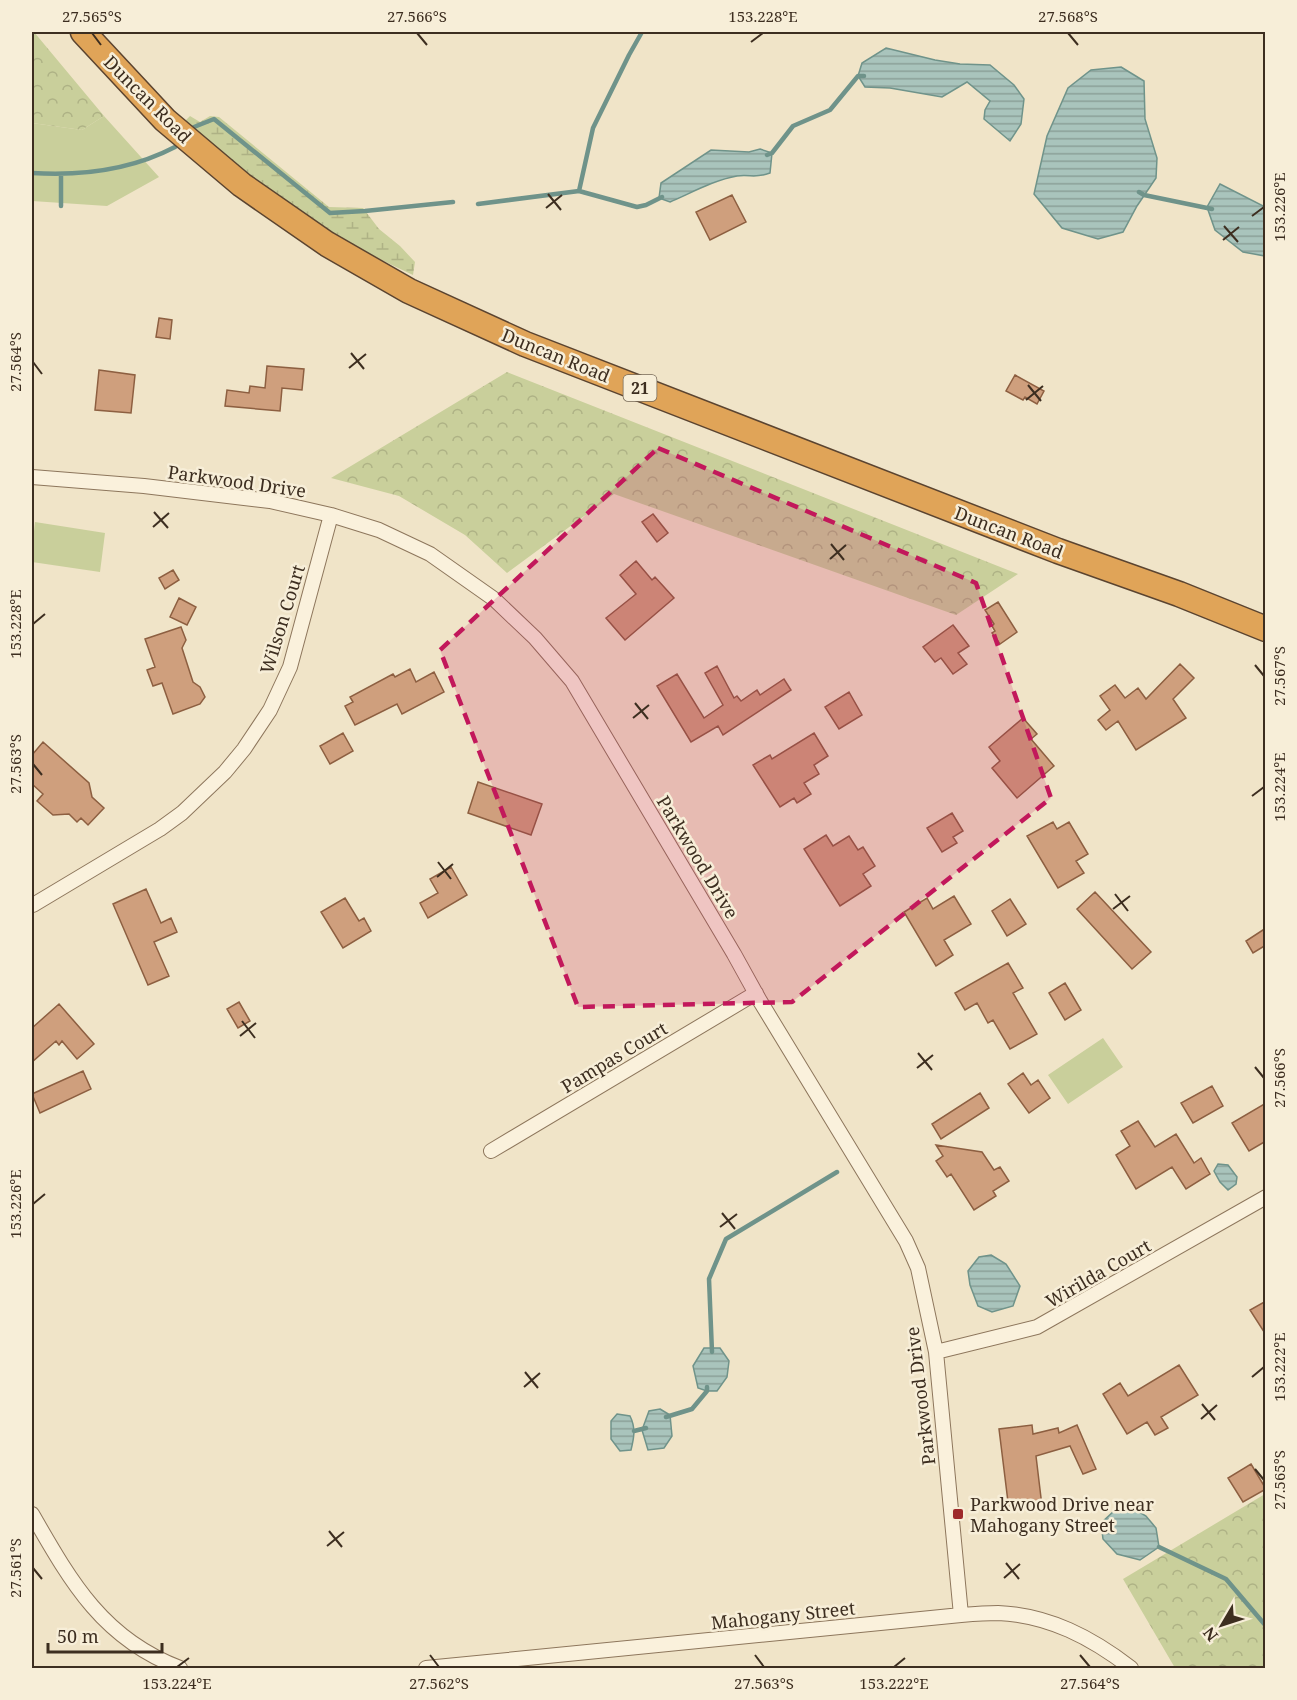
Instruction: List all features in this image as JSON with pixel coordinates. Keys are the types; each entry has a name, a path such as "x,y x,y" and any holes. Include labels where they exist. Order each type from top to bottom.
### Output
{"highway":[{"name":"Duncan Road","path":"83,32 165,120 242,185 327,244 419,296 525,344 1266,629"}],"street":[{"name":"Parkwood Drive","path":"32,477 144,486 270,501 331,515 379,530 430,554 494,599 535,638 572,681 906,1241 918,1268 936,1352 961,1615"},
{"name":"Wilson Court","path":"33,905 182,813 225,772 244,749 270,710 290,667 331,515"},
{"name":"Pampas Court","path":"491,1151 756,993"},
{"name":"Wirilda Court","path":"936,1352 1037,1327 1266,1197"},
{"path":"32,1514 68,1575 90,1604 114,1629 139,1648 180,1668"},
{"name":"Mahogany Street","path":"426,1668 999,1613 1039,1619 1073,1631 1106,1649 1131,1668"}],"highlighted area":[{"path":"658,448 976,583 1051,798 792,1002 578,1007 440,650"}],"green space":[{"path":"32,32 104,116 82,130 32,123"},
{"path":"104,116 159,177 107,206 32,201 32,123 82,130"},
{"path":"190,116 200,122 210,116 219,117 329,207 363,208 379,229 415,262 413,275 346,241 288,204 185,121"},
{"path":"507,372 1018,574 956,615 614,494 507,573 465,535 399,496 331,478"},
{"path":"35,522 105,533 100,572 32,562"},
{"path":"1103,1038 1123,1067 1068,1104 1048,1075"},
{"path":"1265,1494 1265,1668 1175,1668 1123,1579"}],"water":[{"path":"886,48 935,60 990,65 1014,85 1024,99 1021,124 1010,141 984,119 985,110 990,101 967,82 942,97 890,88 865,87 858,76 862,63"},
{"path":"1121,67 1144,81 1145,119 1157,158 1156,178 1123,232 1098,239 1062,228 1034,194 1047,136 1068,88 1091,70"},
{"path":"760,149 772,153 770,173 728,178 670,202 659,198 661,183 711,150 749,152"},
{"path":"1220,184 1265,205 1265,256 1243,252 1215,230 1207,207"},
{"path":"1218,1164 1228,1165 1237,1177 1236,1184 1228,1190 1214,1171"},
{"path":"991,1255 1006,1264 1020,1286 1013,1306 992,1312 978,1306 970,1285 968,1271 979,1257"},
{"path":"704,1348 720,1348 729,1361 727,1377 717,1391 698,1388 693,1366"},
{"path":"660,1409 670,1415 672,1436 664,1448 648,1450 642,1430 649,1411"},
{"path":"617,1414 630,1416 632,1420 634,1433 631,1450 620,1451 611,1439 611,1421"},
{"path":"1129,1506 1146,1516 1156,1528 1159,1547 1140,1560 1117,1554 1103,1539 1101,1523 1113,1512"}],"building":[{"path":"732,195 746,222 710,240 696,212"},
{"path":"159,318 172,320 170,339 156,337"},
{"path":"267,366 304,369 302,390 282,388 280,411 225,406 227,390 249,393 250,386 265,388"},
{"path":"99,370 135,375 131,413 95,410"},
{"path":"1015,375 1044,391 1037,404 1025,397 1023,400 1006,391"},
{"path":"653,514 668,533 657,542 642,522"},
{"path":"636,561 652,580 655,577 674,598 625,640 606,618 636,594 620,575"},
{"path":"173,570 179,580 165,589 159,578"},
{"path":"179,598 196,607 187,625 170,617"},
{"path":"998,602 1017,632 1000,644 992,633 995,631 992,626 994,624 985,610"},
{"path":"953,625 969,646 958,653 967,664 953,674 941,658 935,662 923,647"},
{"path":"181,627 186,640 182,648 193,682 200,687 205,697 200,704 173,714 162,683 153,686 147,670 155,667 145,639"},
{"path":"1180,664 1194,678 1173,699 1186,718 1136,750 1118,721 1106,730 1098,720 1110,710 1100,696 1115,685 1125,698 1138,688 1146,699"},
{"path":"717,666 734,698 737,696 741,701 757,690 760,695 784,679 791,690 723,735 718,726 691,742 657,686 677,674 704,718 723,705 705,673"},
{"path":"410,669 416,682 434,672 444,692 402,714 397,704 355,725 345,706 353,702 350,697 393,674 395,677"},
{"path":"849,692 862,715 839,729 825,707"},
{"path":"1023,718 1037,734 1031,739 1054,766 1017,798 992,768 1000,761 989,747"},
{"path":"343,733 353,751 330,764 320,746"},
{"path":"814,733 828,756 814,765 819,774 804,783 811,794 797,803 794,798 780,807 753,765 770,755 772,759"},
{"path":"43,742 89,783 92,797 104,808 88,825 81,818 77,822 69,814 53,815 37,801 43,794 32,784 32,755"},
{"path":"478,782 542,804 531,835 468,813"},
{"path":"952,813 963,831 953,837 957,843 942,852 927,828"},
{"path":"1053,822 1057,829 1069,822 1088,854 1076,861 1084,873 1058,888 1027,836"},
{"path":"826,835 833,846 849,836 858,850 863,847 875,866 863,874 871,886 840,906 804,849"},
{"path":"451,867 467,895 428,918 420,903 438,893 430,879"},
{"path":"146,889 161,923 171,918 177,932 154,942 169,976 148,985 113,904"},
{"path":"1095,892 1151,952 1132,969 1077,909"},
{"path":"954,896 971,924 944,940 953,955 936,966 904,912 927,898 933,909"},
{"path":"345,898 359,921 364,918 371,931 343,948 321,912"},
{"path":"1010,899 1026,924 1007,936 992,911"},
{"path":"1266,928 1266,945 1253,953 1246,941"},
{"path":"1008,963 1023,988 1013,993 1037,1034 1010,1049 993,1020 988,1023 977,1003 965,1010 955,993"},
{"path":"1065,983 1081,1010 1065,1020 1049,993"},
{"path":"239,1002 250,1021 238,1028 227,1009"},
{"path":"59,1004 94,1044 77,1059 62,1041 59,1045 56,1041 32,1062 32,1028"},
{"path":"83,1071 91,1089 40,1113 32,1094"},
{"path":"1023,1073 1031,1085 1038,1080 1050,1098 1029,1113 1008,1084"},
{"path":"1212,1086 1223,1106 1193,1123 1181,1103"},
{"path":"980,1093 989,1108 941,1139 932,1124"},
{"path":"1266,1103 1266,1141 1249,1151 1232,1123"},
{"path":"1138,1121 1155,1147 1176,1134 1194,1163 1201,1158 1210,1174 1186,1189 1172,1167 1136,1189 1116,1155 1130,1146 1121,1131"},
{"path":"936,1145 982,1152 994,1170 1000,1167 1009,1181 993,1191 996,1196 974,1210 951,1174 947,1177 936,1161 943,1156"},
{"path":"1266,1301 1266,1335 1250,1310"},
{"path":"1179,1365 1198,1395 1161,1417 1168,1428 1155,1435 1147,1422 1127,1434 1103,1394 1120,1383 1128,1396"},
{"path":"1032,1425 1033,1434 1058,1428 1059,1433 1077,1425 1096,1469 1083,1474 1070,1446 1036,1456 1042,1506 1009,1510 999,1429"},
{"path":"1251,1464 1266,1489 1243,1502 1228,1478"}],"waterway":[{"path":"579,191 593,128 642,32"},
{"path":"767,155 772,153 793,126 830,110 858,76 864,76"},
{"path":"194,127 214,119 330,213 453,202"},
{"path":"32,173 105,170 141,161 175,147"},
{"path":"61,175 61,206"},
{"path":"478,204 579,191 637,207 662,197"},
{"path":"1139,192 1212,209"},
{"path":"712,1352 709,1279 726,1239 837,1172"},
{"path":"666,1417 692,1409 707,1391 707,1387"},
{"path":"634,1431 646,1428"},
{"path":"1159,1547 1226,1579 1266,1626"}],"place":[{"name":"Parkwood Drive near Mahogany Street","path":"958,1514"}]}
